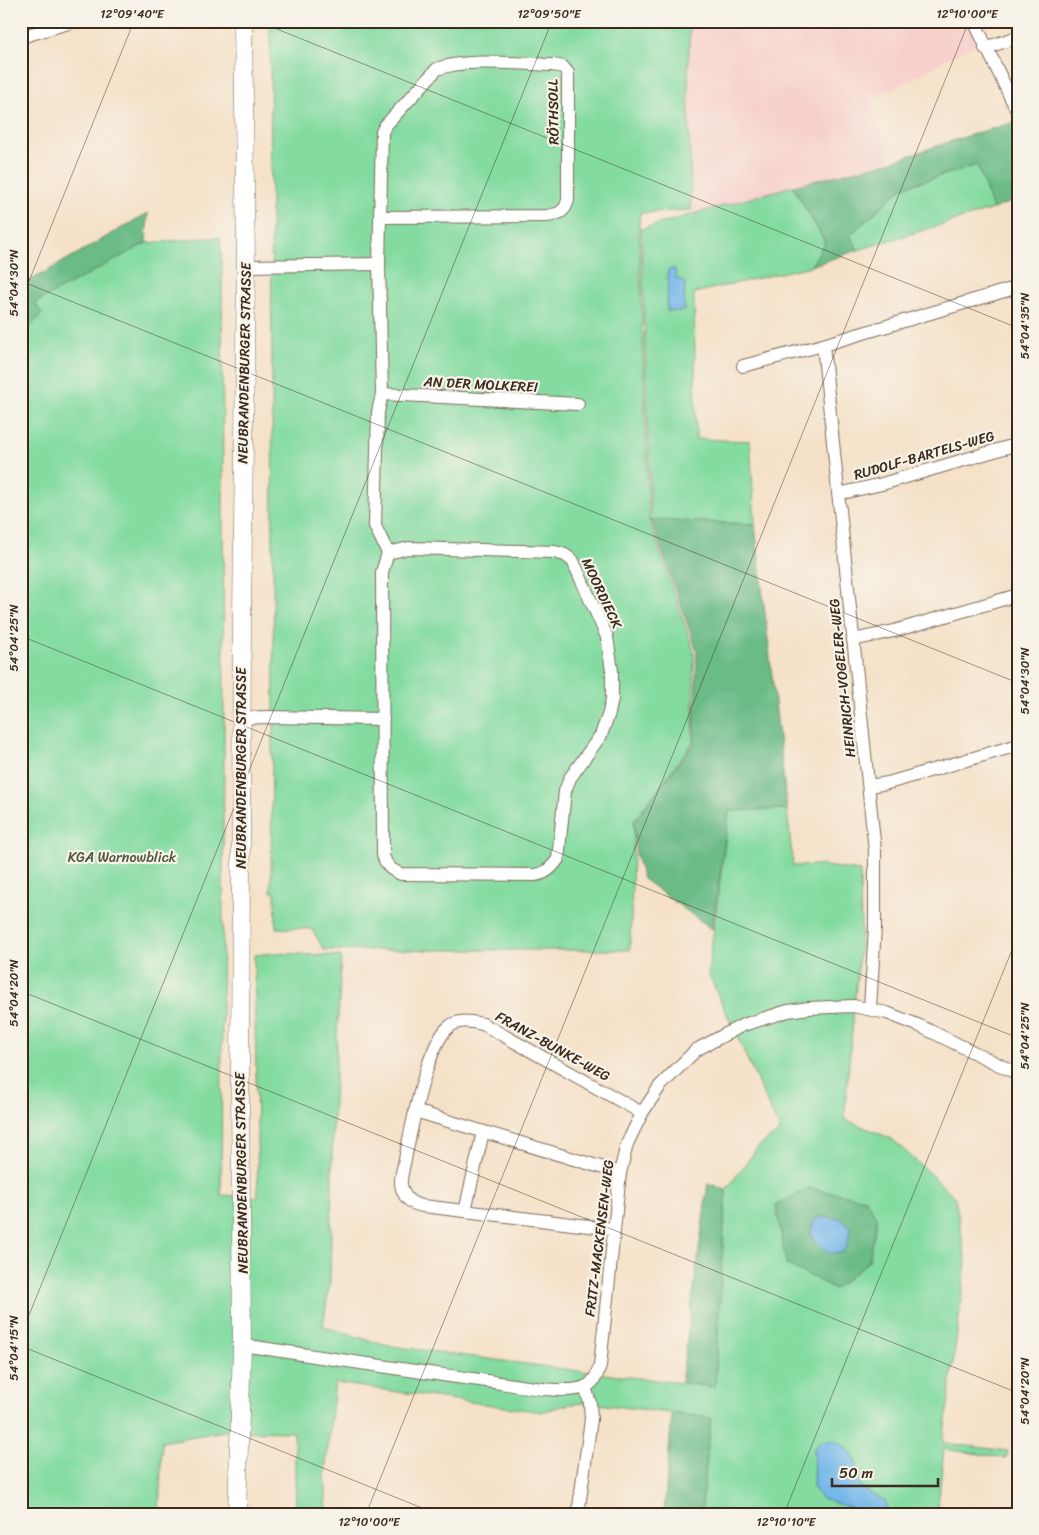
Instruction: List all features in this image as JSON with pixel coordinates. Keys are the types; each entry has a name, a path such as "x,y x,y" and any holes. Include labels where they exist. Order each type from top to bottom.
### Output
{"main road":[{"name":"NEUBRANDENBURGER STRASSE","path":"237,1514 242,1344 240,1084 246,266 243,21"}],"street":[{"path":"21,37 75,21"},
{"path":"974,21 985,48 1018,113"},
{"path":"985,48 1018,37"},
{"name":"RÖTHSOLL","path":"379,264 382,132 385,126 437,69 452,64 553,65 563,67 568,73 568,200 563,211 559,214 548,216 381,217"},
{"path":"246,266 379,264 382,394 378,412 375,526 388,553"},
{"path":"743,366 823,345 1018,287"},
{"name":"HEINRICH-VOGELER-WEG","path":"823,345 875,851 875,927 870,1008"},
{"name":"AN DER MOLKEREI","path":"382,394 578,404"},
{"name":"RUDOLF-BARTELS-WEG","path":"838,494 882,484 1018,444"},
{"name":"MOORDIECK","path":"409,548 555,552 573,561 607,637 612,671 612,700 601,735 570,778 565,791 558,860 548,870 534,875 401,874 388,867 383,855 382,572 388,553 409,548"},
{"path":"853,640 894,631 1018,595"},
{"path":"242,718 383,718"},
{"path":"869,786 888,784 1018,745"},
{"name":"FRITZ-MACKENSEN-WEG","path":"585,1387 595,1380 600,1366 613,1229 620,1173 627,1144 642,1113 660,1086 696,1050 743,1025 788,1011 853,1006 870,1008 900,1017 1018,1074"},
{"name":"FRANZ-BUNKE-WEG","path":"613,1229 418,1206 407,1200 401,1183 415,1111 426,1072 440,1040 448,1027 458,1022 469,1021 483,1024 642,1113"},
{"path":"415,1111 620,1173"},
{"path":"465,1211 483,1132"},
{"path":"242,1344 342,1361 520,1385 570,1390 585,1387 590,1403 591,1419 578,1514"},
{"path":"1016,1514 1018,1500"}],"shaded area":[{"path":"21,21 50,21 21,29"},
{"path":"690,21 969,21 978,42 871,101 890,162 793,186 691,215 688,73"},
{"path":"21,39 30,108 21,121"}],"green space":[{"path":"270,21 690,21 688,73 691,210 640,213 639,228 649,520 694,651 693,742 634,821 630,950 324,950 312,929 276,928 275,892 271,892 272,734 274,733"},
{"path":"1015,122 1018,128 1018,199 993,209 977,165 903,187 850,235 858,250 811,266 825,242 793,186 890,162"},
{"path":"977,165 993,209 858,250 850,235 903,187"},
{"path":"793,186 825,242 811,266 694,293 696,439 750,441 755,524 651,520 641,229"},
{"path":"148,213 146,243 35,303 42,314 21,336 21,286"},
{"name":"KGA Warnowblick","path":"220,237 222,267 224,742 221,1195 258,1197 254,955 275,953 341,956 333,1119 330,1280 323,1326 384,1345 715,1387 726,1190 758,1147 780,1131 708,973 729,811 787,809 793,866 818,865 860,871 861,932 844,1119 892,1139 955,1197 966,1262 943,1443 1008,1451 1006,1458 944,1449 937,1514 701,1514 711,1418 590,1403 570,1404 541,1412 335,1383 325,1473 327,1514 296,1514 294,1432 224,1431 162,1442 159,1514 21,1514 21,320 34,303 146,243"},
{"path":"651,520 755,524 787,809 729,811 712,929 643,879 636,856 634,821 694,743 697,651"},
{"path":"708,1183 726,1190 715,1387 681,1383"},
{"path":"809,1188 866,1199 877,1219 869,1261 835,1289 786,1264 776,1205","holes":["850,1227 848,1243 821,1247 813,1240 810,1233"]},
{"path":"672,1413 711,1418 701,1514 664,1514"}],"water":[{"path":"668,269 675,269 676,278 685,282 684,311 667,311"},
{"path":"820,1217 840,1218 850,1227 848,1243 843,1252 832,1254 814,1241 811,1232 812,1226 815,1219"},
{"path":"829,1440 839,1443 851,1452 856,1462 861,1487 885,1501 889,1514 869,1514 822,1499 813,1487 814,1448 821,1442"}]}
